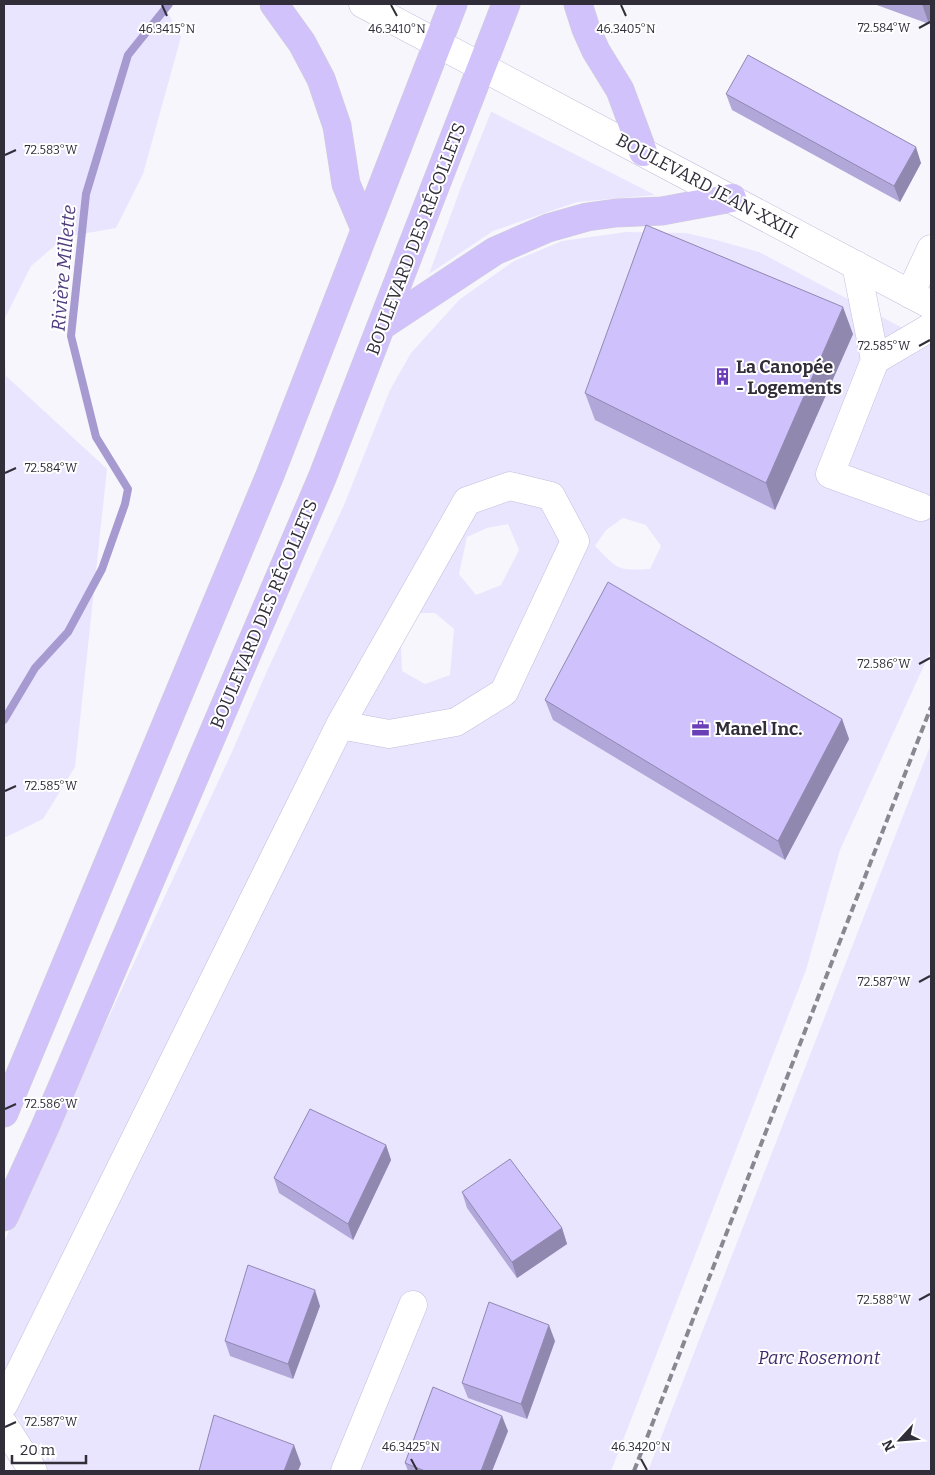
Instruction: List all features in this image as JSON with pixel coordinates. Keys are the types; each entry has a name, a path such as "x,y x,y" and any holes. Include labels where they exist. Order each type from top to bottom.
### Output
{"main road":[{"path":"274,4 302,44 321,79 337,126 346,184 365,229"},
{"path":"4,1112 270,474 453,4"},
{"name":"BOULEVARD DES RÉCOLLETS","path":"4,1217 46,1126 307,515 383,325 506,4"},
{"path":"578,4 596,51 620,90 643,152"},
{"path":"383,325 483,258 508,244 535,233 587,217 616,213 662,211 732,198"}],"street":[{"name":"BOULEVARD JEAN-XXIII","path":"363,4 439,42 920,300"},
{"path":"920,300 931,249"},
{"path":"856,265 875,360 830,474 921,507"},
{"path":"875,360 931,327"},
{"path":"4,1404 340,725 467,501 510,486 551,496 575,541 504,692 456,722 389,734 340,725"},
{"path":"345,1471 412,1305"},
{"path":"4,1425 32,1471"}],"green space":[{"path":"4,4 163,4 181,37 143,174 116,228 65,237 31,266 4,320"},
{"path":"491,112 655,195 577,202 493,231 429,274"},
{"path":"626,232 686,233 716,240 759,252 931,343 931,650 840,850 806,970 611,1471 45,1471 34,1453 19,1419 4,1404 4,1242 231,754 267,671 344,505 390,390 411,353 459,300 514,261 562,241","holes":["623,518 646,525 661,546 650,569 624,569 618,567 595,546 606,530","508,524 519,550 501,585 476,595 459,574 467,537 487,528","415,613 435,613 454,629 450,675 425,684 402,671 401,645"]},
{"path":"4,332 6,376 107,469 75,767 43,819 4,838"},
{"name":"Parc Rosemont","path":"931,744 931,1471 648,1471"}],"building":[{"path":"748,55 916,147 894,186 726,94"},
{"name":"La Canopée - Logements","path":"646,225 843,307 766,483 585,393"},
{"name":"Manel Inc.","path":"608,582 842,719 778,841 545,700"},
{"path":"310,1109 386,1145 348,1224 274,1178"},
{"path":"510,1159 562,1228 512,1262 462,1192"},
{"path":"248,1265 315,1290 288,1364 225,1341"},
{"path":"489,1302 549,1325 521,1404 462,1383"},
{"path":"433,1387 502,1416 481,1471 425,1471 405,1463"},
{"path":"214,1415 294,1445 284,1471 199,1471"}],"waterway":[{"name":"Rivière Millette","path":"4,720 35,668 68,632 102,569 125,504 128,489 96,437 71,336 86,194 128,55 169,4"}],"railway":[{"path":"634,1471 931,707"}],"place":[{"name":"La Canopée - Logements","path":"722,377"},
{"name":"Manel Inc.","path":"701,729"}]}
